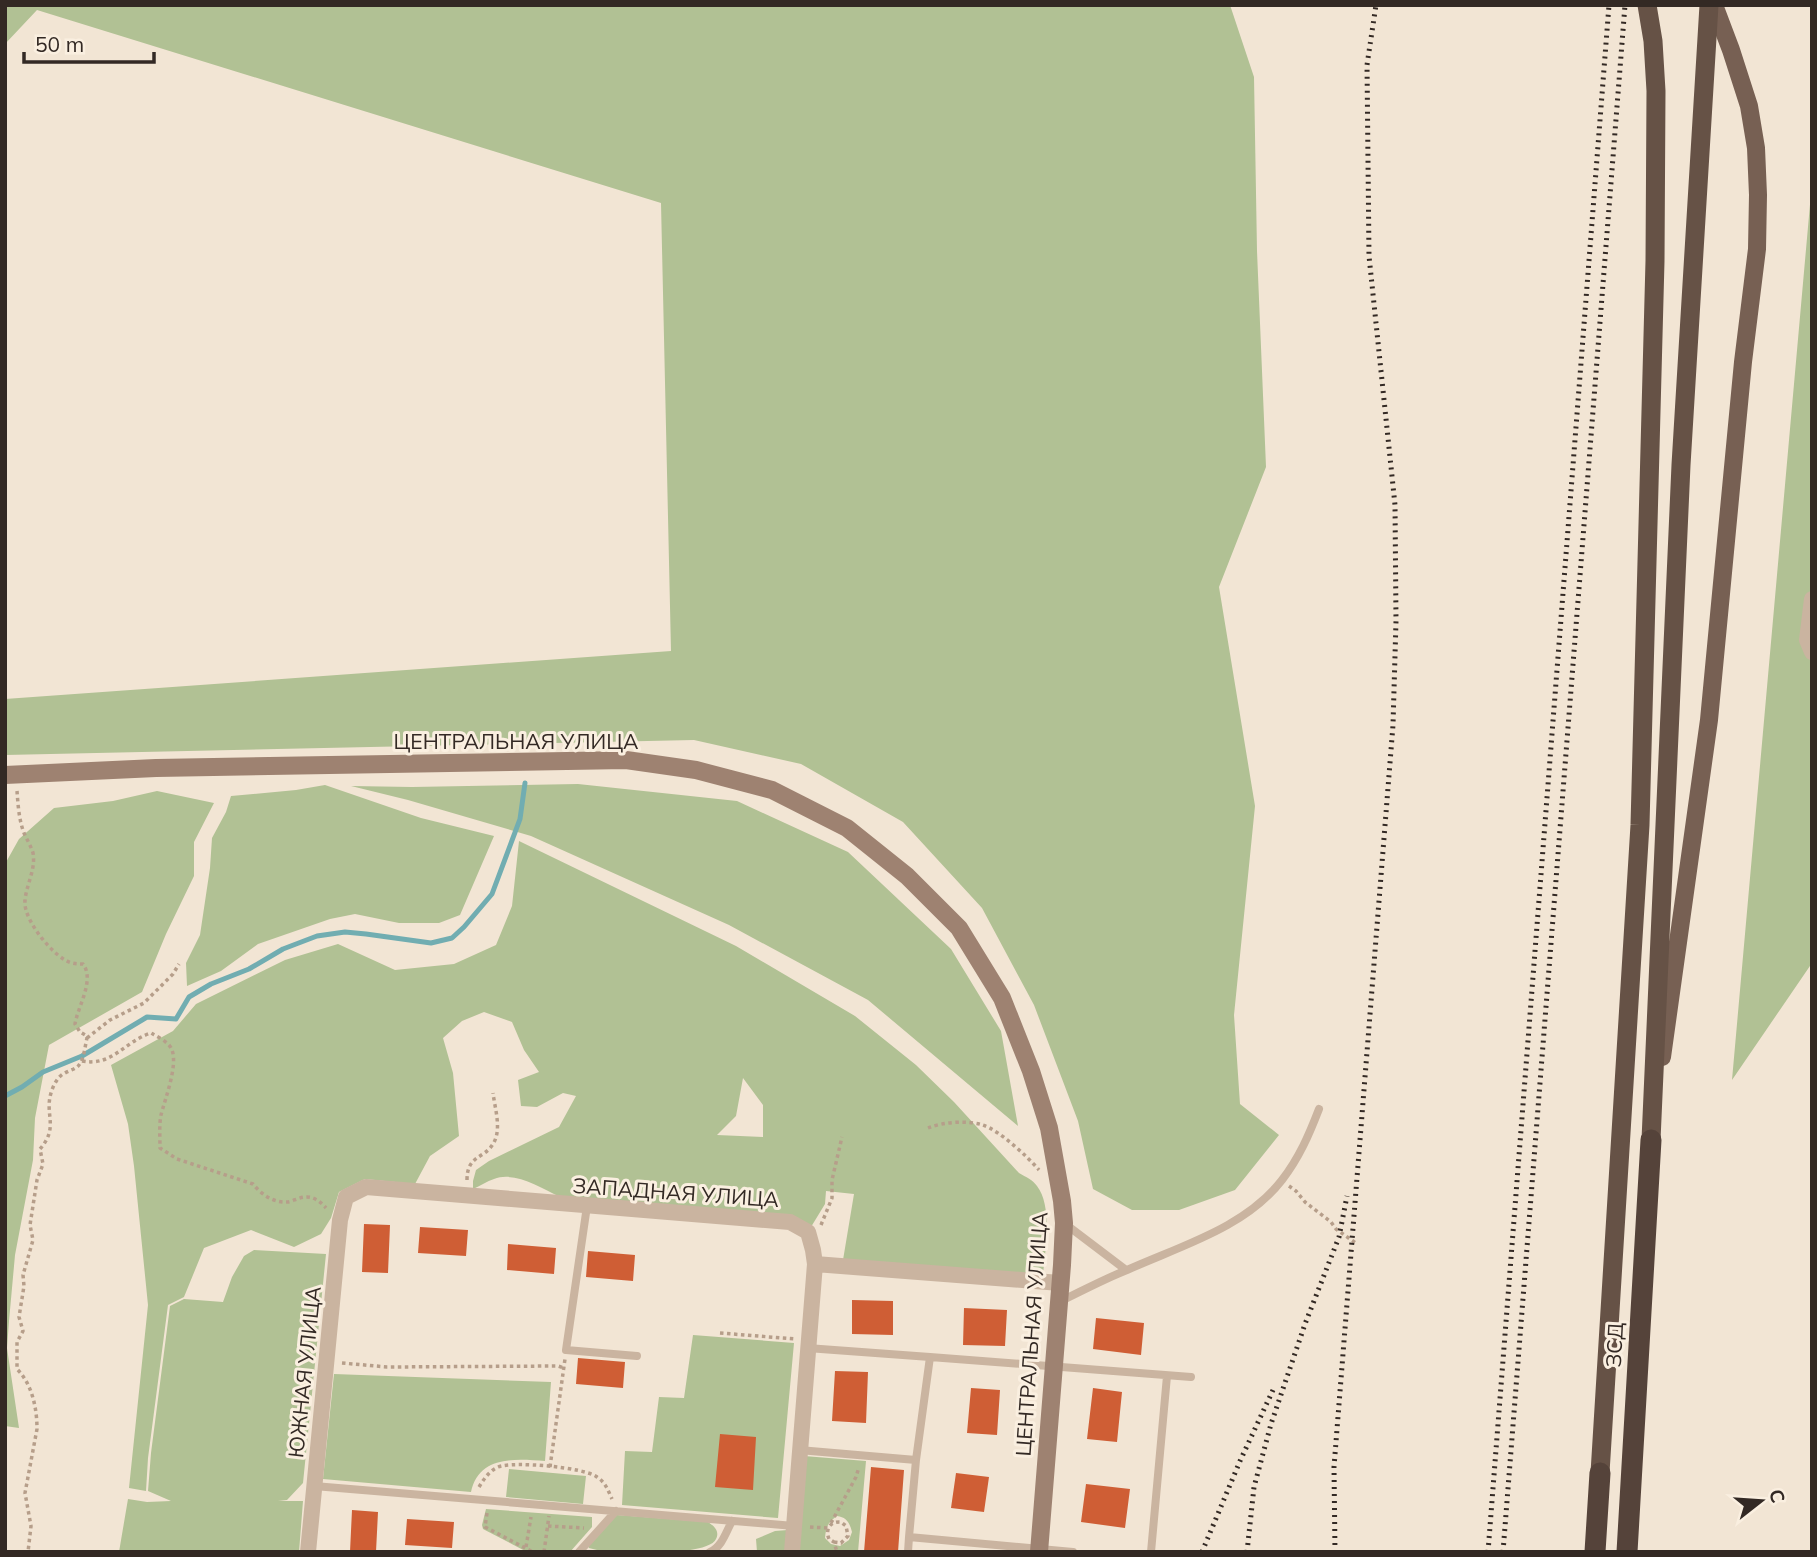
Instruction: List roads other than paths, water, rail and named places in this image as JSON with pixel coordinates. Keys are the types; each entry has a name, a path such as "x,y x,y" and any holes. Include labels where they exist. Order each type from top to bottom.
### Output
{"highway":[{"path":"1595,1552 1640,825 1655,261 1656,91 1653,41 1647,5"},
{"path":"1651,1140 1681,465 1712,5"},
{"name":"ЗСД","path":"1627,1552 1651,1140"}],"main road":[{"path":"1651,1140 1709,720 1743,362 1757,249 1756,148 1749,106 1731,50 1712,5"},
{"name":"ЦЕНТРАЛЬНАЯ УЛИЦА","path":"11,775 156,768 626,760 696,770 772,790 847,828 908,876 959,928 1002,998 1031,1071 1049,1128 1064,1223 1039,1550"}],"street":[{"path":"1812,599 1807,640 1812,652"},
{"name":"ЗАПАДНАЯ УЛИЦА","path":"345,1200 366,1187 790,1222 808,1232 815,1264"},
{"name":"ЮЖНАЯ УЛИЦА","path":"308,1552 340,1220 345,1200"},
{"path":"792,1552 815,1264 1060,1283"}],"lane":[{"path":"1059,1302 1126,1270 1188,1245 1224,1226 1266,1198 1282,1181 1304,1148 1319,1110"},
{"path":"587,1206 566,1350 637,1356"},
{"path":"1064,1223 1126,1270"},
{"path":"807,1344 929,1357 1191,1377"},
{"path":"908,1552 929,1357"},
{"path":"1151,1552 1167,1376"},
{"path":"799,1450 916,1460"},
{"path":"314,1486 794,1526"},
{"path":"579,1552 615,1511"},
{"path":"710,1552 720,1545 732,1521"},
{"path":"909,1537 1073,1552"}],"waterway":[{"path":"5,1096 43,1072 82,1056 147,1017 176,1019 189,997 211,984 249,969 283,949 317,936 345,932 431,943 452,938 492,894 520,819 525,783"}],"railway":[{"path":"1335,1552 1334,1467 1393,725 1396,621 1395,505 1369,256 1367,65 1376,5"},
{"path":"1488,1552 1609,5"},
{"path":"1503,1552 1625,5"},
{"path":"1247,1552 1254,1487 1271,1424 1305,1324 1339,1237 1347,1196"},
{"path":"1202,1552 1273,1390"}]}
